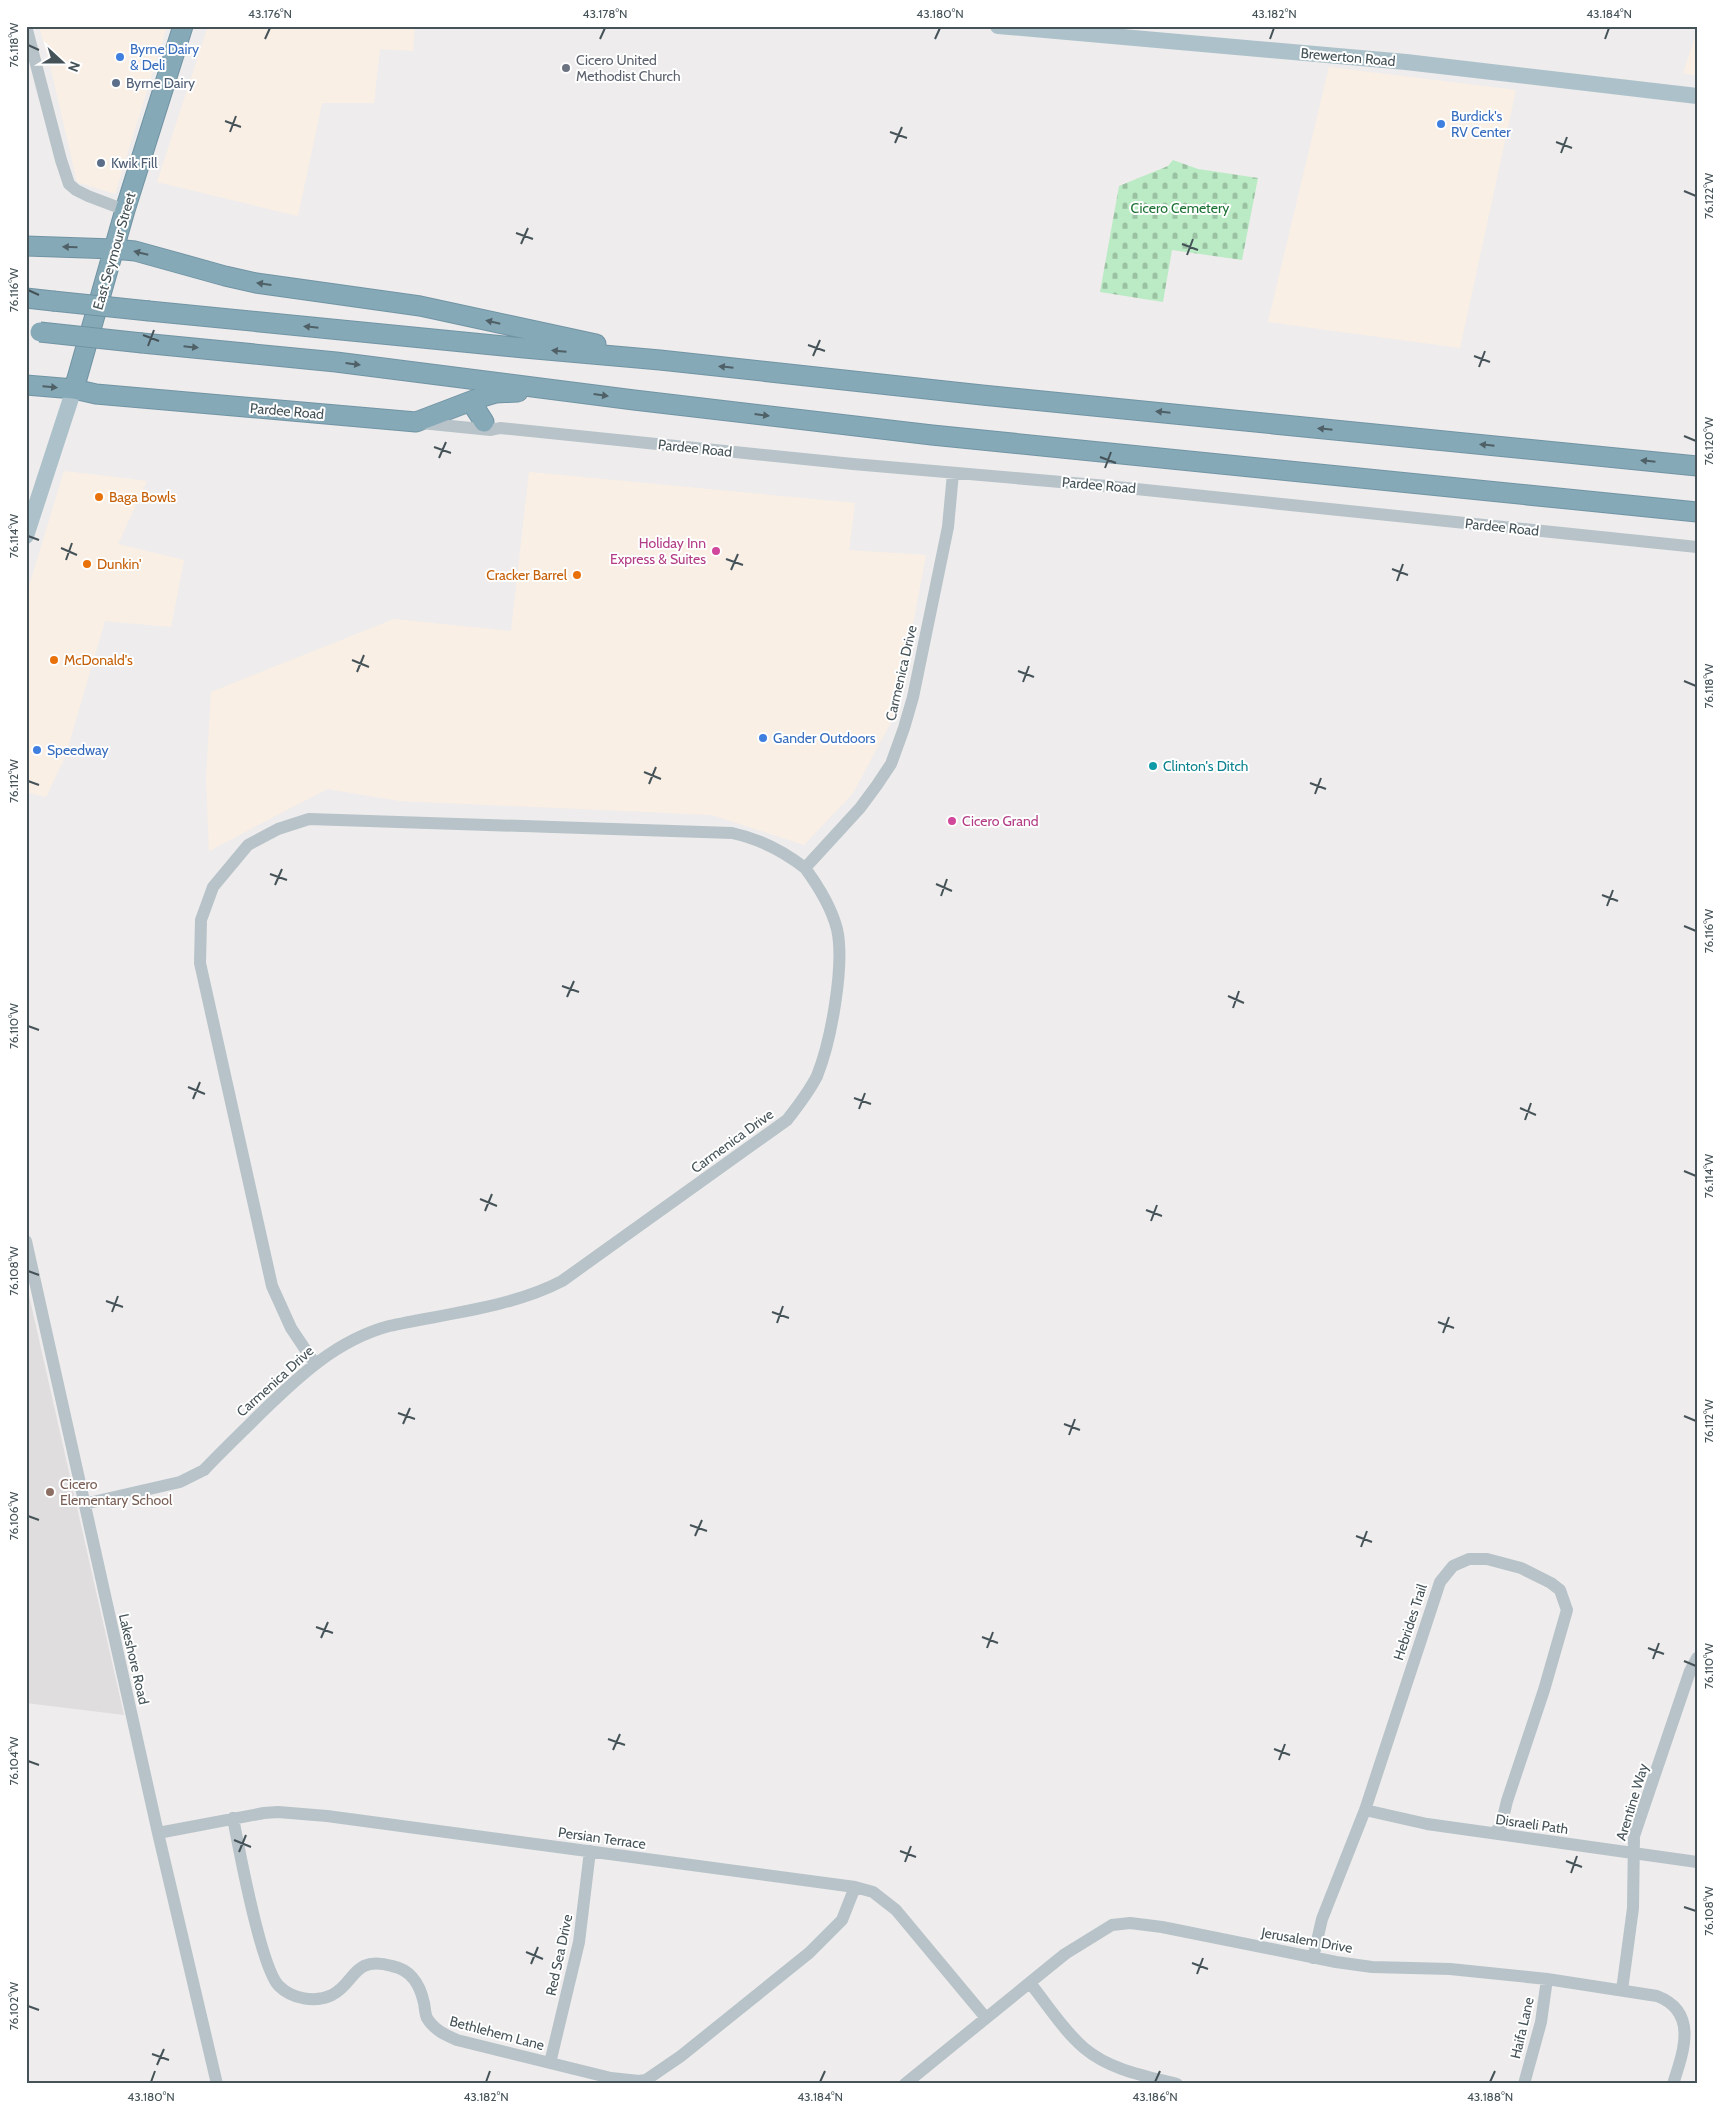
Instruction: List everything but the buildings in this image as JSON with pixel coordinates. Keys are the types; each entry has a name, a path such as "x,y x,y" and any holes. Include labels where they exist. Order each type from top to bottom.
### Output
{"highway":[{"name":"East Seymour Street","path":"75,386 125,210 183,26"},
{"path":"26,246 114,249 135,252 256,283 420,306 660,360"},
{"path":"26,298 496,346 660,360 1697,466"},
{"path":"33,331 336,362 932,435 1697,512"},
{"name":"Pardee Road","path":"26,386 75,386 96,394 425,420"},
{"path":"425,420 479,398 512,392 573,392"},
{"path":"479,398 476,408 492,425"}],"main road":[{"name":"Brewerton Road","path":"998,26 1406,62 1697,96"},
{"path":"26,536 75,386"}],"street":[{"path":"26,26 69,184 88,196 125,210"},
{"name":"Pardee Road","path":"425,420 491,430 492,425"},
{"name":"Pardee Road","path":"425,420 492,425 853,464 1107,486 1697,547"},
{"name":"Carmenica Drive","path":"84,1504 192,1478 204,1470 298,1377 344,1344 372,1330 519,1299 540,1292 562,1281 786,1120 806,1095 825,1053 840,977 840,946 837,928 822,891 805,868 860,808 891,764 913,697 948,526 953,473"},
{"path":"315,1364 291,1328 272,1286 200,962 201,920 213,887 248,845 278,829 309,818 732,833 755,838 768,844 789,855 805,868"},
{"name":"Lakeshore Road","path":"26,1241 158,1833 217,2084"},
{"name":"Hebrides Trail","path":"1313,1958 1322,1920 1365,1810 1440,1582 1453,1566 1470,1559 1487,1558 1521,1568 1551,1583 1560,1590 1567,1610 1544,1690 1507,1801 1501,1826 1495,1832"},
{"name":"Arentine Way","path":"1622,1990 1632,1908 1632,1853 1634,1836 1690,1671 1697,1658"},
{"name":"Disraeli Path","path":"1365,1810 1427,1824 1495,1832 1697,1862"},
{"name":"Persian Terrace","path":"158,1833 233,1818 278,1812 327,1816 856,1887 873,1892 896,1910 986,2018"},
{"name":"Bethlehem Lane","path":"233,1818 263,1949 272,1977 278,1986 296,1996 316,1999 332,1994 355,1971 362,1967 373,1964 392,1966 405,1970 412,1977 420,1988 427,2018 440,2032 457,2040 611,2078 639,2081 653,2076 681,2056 809,1953 842,1920 856,1887"},
{"name":"Red Sea Drive","path":"550,2062 579,1942 590,1851"},
{"name":"Jerusalem Drive","path":"905,2084 1065,1954 1112,1925 1130,1923 1162,1927 1313,1958 1372,1966 1450,1969 1547,1979 1622,1990 1665,1999 1675,2007 1682,2018 1685,2042 1672,2084"},
{"name":"Haifa Lane","path":"1524,2084 1541,2022 1547,1979"},
{"path":"1030,1983 1069,2032 1083,2047 1095,2056 1123,2070 1177,2084"}],"shaded area":[{"path":"39,26 167,26 115,194 77,182"},
{"path":"208,26 415,26 413,51 380,49 374,103 322,103 298,216 157,182"},
{"path":"1697,31 1697,76 1683,73"},
{"path":"1329,67 1516,90 1460,348 1268,322"},
{"path":"64,471 147,481 118,544 184,560 171,627 105,621 65,757 46,797 26,792 26,596"},
{"path":"529,472 855,503 849,550 926,555 896,713 853,793 804,845 712,815 400,801 327,789 209,851 206,778 211,692 394,619 511,631"},
{"name":"Cicero Elementary School","path":"26,1282 124,1715 26,1703"}],"green space":[{"name":"Cicero Cemetery","path":"1173,160 1198,169 1258,178 1242,260 1172,250 1163,302 1100,292 1119,186 1168,166"}],"place":[{"name":"Byrne Dairy & Deli","path":"120,57"},
{"name":"Cicero United Methodist Church","path":"566,68"},
{"name":"Byrne Dairy","path":"116,83"},
{"name":"Burdick's RV Center","path":"1441,124"},
{"name":"Kwik Fill","path":"101,163"},
{"name":"Baga Bowls","path":"99,497"},
{"name":"Holiday Inn Express & Suites","path":"716,551"},
{"name":"Dunkin'","path":"87,564"},
{"name":"Cracker Barrel","path":"577,575"},
{"name":"McDonald's","path":"54,660"},
{"name":"Gander Outdoors","path":"763,738"},
{"name":"Speedway","path":"37,750"},
{"name":"Clinton's Ditch","path":"1153,766"},
{"name":"Cicero Grand","path":"952,821"},
{"name":"Cicero Elementary School","path":"50,1492"}]}
